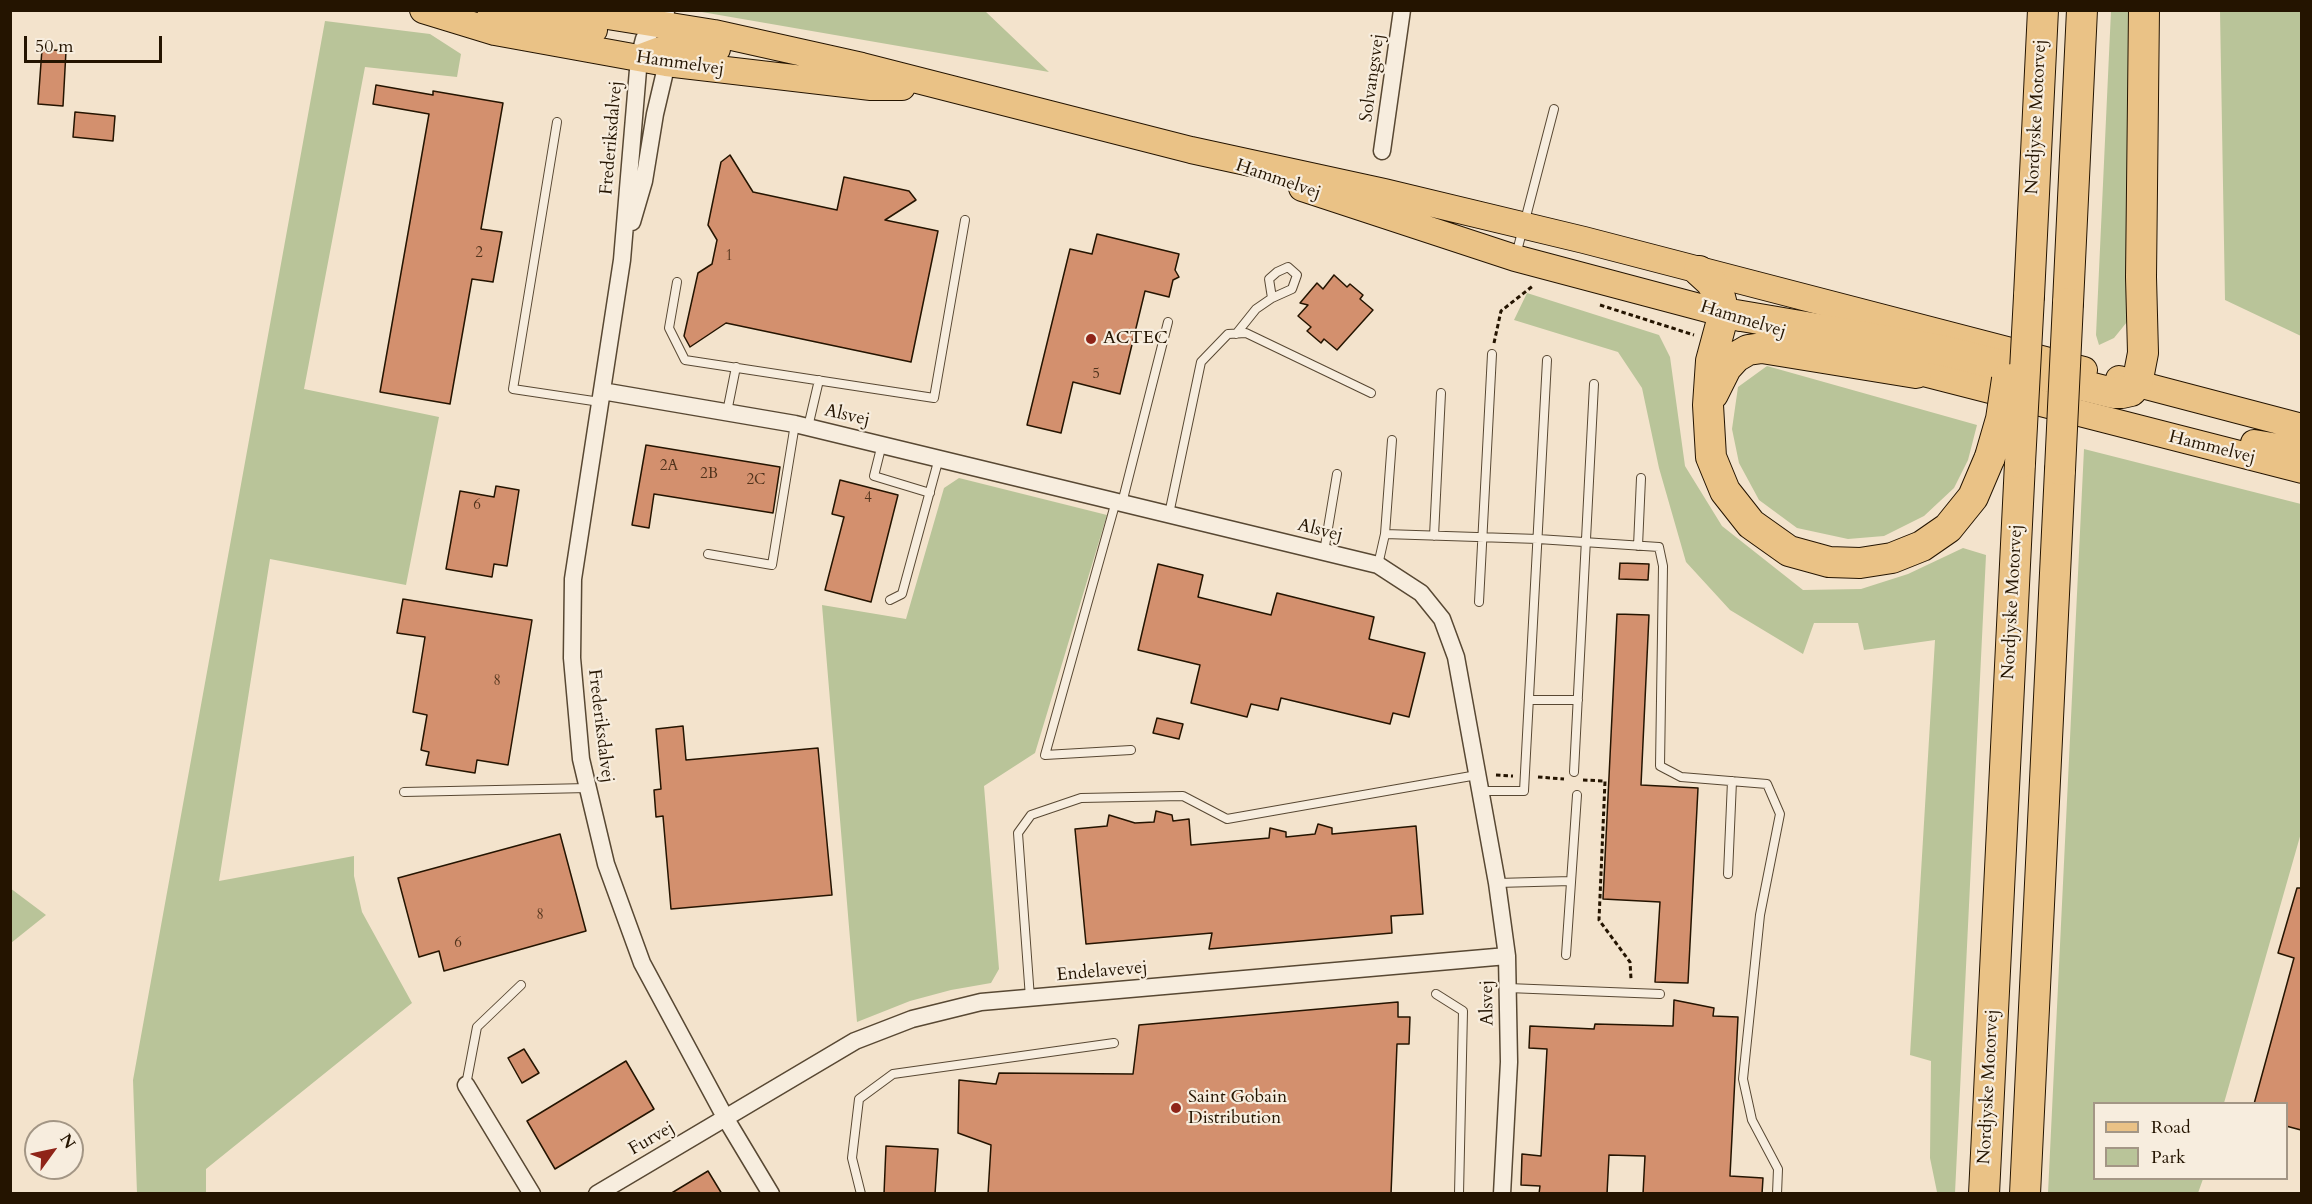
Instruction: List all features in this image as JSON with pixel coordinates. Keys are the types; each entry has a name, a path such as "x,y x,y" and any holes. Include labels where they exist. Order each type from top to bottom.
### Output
{"highway":[{"path":"1699,271 1711,282 1720,297 1724,313 1712,361 1708,405 1712,457 1725,491 1751,524 1789,551 1829,562 1860,563 1893,558 1922,546 1948,528 1972,497 1990,457 2001,419 2021,294 2037,10"},
{"name":"Nordjyske Motorvej","path":"1984,1194 2020,463 2021,294 2043,10"},
{"path":"2025,1194 2082,10"},
{"path":"1724,313 1941,350 2113,393 2131,391 2137,384 2143,353 2141,277 2144,10"},
{"path":"1708,405 1726,368 1736,357 1748,350 1762,348 1783,350 1916,372"}],"main road":[{"name":"Hammelvej","path":"570,10 658,38 871,87 941,88"},
{"name":"Hammelvej","path":"434,14 495,32 658,38 714,33 862,66 1191,150 1384,192 1525,226 2301,427"},
{"name":"Hammelvej","path":"1191,150 1515,258 1724,313 1916,372 2301,470"},
{"path":"2094,417 2301,451"}],"street":[{"name":"Solvangsvej","path":"1382,151 1402,10"},
{"name":"Frederiksdalvej","path":"658,38 573,579 572,658 581,759 606,864 642,963 726,1119 771,1194"},
{"name":"Frederiksdalvej","path":"622,260 644,180 658,38"},
{"name":"Alsvej","path":"601,397 727,412 882,444 1378,565 1421,593 1442,620 1456,657 1497,883 1507,956 1509,1062 1502,1194"},
{"name":"Endelavevej","path":"726,1119 855,1041 912,1019 981,1002 1507,956"},
{"path":"466,1085 532,1194"},
{"name":"Furvej","path":"597,1194 726,1119"}],"lane":[{"path":"1515,258 1554,110"},
{"path":"557,122 513,389 601,397"},
{"path":"677,282 669,328 685,360 934,398 965,220"},
{"path":"1236,334 1256,309 1272,298"},
{"path":"1131,750 1045,755 1119,502 1168,322"},
{"path":"1168,514 1201,362 1228,334 1246,333 1371,393"},
{"path":"1479,602 1492,354"},
{"path":"1030,998 1018,833 1031,815 1081,798 1183,796 1227,819 1479,783 1524,791 1547,360"},
{"path":"727,412 736,367"},
{"path":"708,554 772,565 802,426 819,380"},
{"path":"1574,772 1594,384"},
{"path":"1434,536 1440,393"},
{"path":"1378,565 1385,534 1392,440"},
{"path":"882,444 874,476 930,493"},
{"path":"890,600 902,594 939,458"},
{"path":"1324,552 1337,474"},
{"path":"1638,546 1641,478"},
{"path":"1385,534 1538,539 1659,547 1663,566 1659,766 1681,777 1767,784 1780,814 1760,915 1743,1079 1752,1120 1778,1169 1777,1194"},
{"path":"1529,700 1578,700"},
{"path":"1728,874 1732,781"},
{"path":"404,792 588,788"},
{"path":"1566,955 1577,795"},
{"path":"1497,883 1571,881"},
{"path":"466,1085 477,1027 521,985"},
{"path":"1508,988 1660,994"},
{"path":"1436,994 1463,1011 1459,1194"},
{"path":"861,1194 852,1158 859,1099 893,1074 1114,1043"}],"path":[{"path":"1492,354 1501,311 1536,284"}],"green space":[{"path":"696,11 985,11 1049,72"},
{"path":"2111,11 2131,11 2131,317 2114,338 2099,345 2096,335"},
{"path":"2220,11 2301,11 2301,336 2225,300"},
{"path":"325,21 430,34 461,54 457,77 365,67 304,389 439,417 406,585 270,559 219,881 354,856 354,876 362,912 412,1003 206,1169 206,1193 137,1193 133,1080"},
{"path":"1527,293 1659,335 1670,357 1685,466 1722,526 1803,590 1861,589 1908,574 1963,548 1986,555 1955,1193 1937,1192 1930,1158 1931,1061 1910,1055 1935,640 1864,650 1858,623 1814,623 1803,654 1730,610 1686,562 1659,468 1642,388 1618,352 1514,320"},
{"path":"1767,366 1977,425 1968,460 1954,488 1924,516 1884,536 1848,539 1797,528 1759,500 1739,463 1732,429 1738,387"},
{"path":"2084,449 2301,504 2301,833 2224,1102 2093,1102 2093,1180 2203,1180 2198,1193 2048,1193"},
{"path":"959,478 1107,515 1035,753 984,786 999,969 991,983 951,990 910,1001 857,1022 822,605 906,619 944,488"},
{"path":"10,888 46,915 11,943 10,943"}],"building":[{"path":"42,49 66,51 63,106 38,104"},
{"path":"376,85 433,95 433,91 503,103 481,229 502,232 493,282 472,279 450,404 380,392 429,114 373,104"},
{"path":"75,112 115,116 113,141 73,137"},
{"path":"730,155 753,192 837,210 844,177 909,191 916,200 885,220 938,231 911,362 726,323 690,347 684,336 698,273 712,264 717,240 708,225 721,162"},
{"name":"ACTEC","path":"1097,234 1179,254 1175,270 1179,277 1173,280 1169,297 1145,291 1120,394 1073,382 1061,433 1027,425 1070,249 1092,254"},
{"path":"1334,275 1347,287 1350,284 1363,295 1360,299 1373,310 1337,350 1324,339 1321,343 1307,331 1311,327 1298,316 1308,305 1300,303 1317,283 1323,289"},
{"path":"646,445 780,467 773,513 654,494 649,528 632,525"},
{"path":"840,480 898,495 871,602 825,590 844,517 832,514"},
{"path":"496,486 519,490 507,566 494,564 492,577 446,569 460,491 494,497"},
{"path":"1620,563 1649,564 1648,580 1619,579"},
{"path":"1158,564 1203,575 1198,597 1271,615 1277,593 1374,617 1369,639 1425,653 1409,717 1393,713 1390,724 1281,698 1278,710 1251,704 1247,717 1191,703 1200,665 1138,650"},
{"path":"403,599 532,620 508,765 477,760 475,773 426,765 429,752 421,750 427,715 413,712 425,637 397,633"},
{"path":"1617,614 1649,615 1641,785 1698,788 1688,983 1655,982 1660,902 1603,899"},
{"path":"1157,718 1183,724 1179,739 1153,733"},
{"path":"683,726 686,760 818,748 832,895 671,909 663,816 656,817 654,790 661,789 656,729"},
{"path":"1156,811 1172,815 1173,821 1189,819 1191,845 1269,838 1270,828 1286,832 1286,837 1315,834 1318,824 1332,828 1332,834 1416,826 1423,914 1391,916 1392,933 1209,949 1212,933 1086,944 1075,829 1107,826 1109,815 1135,823 1154,822"},
{"path":"560,834 586,931 444,971 439,951 419,957 398,878"},
{"path":"2297,888 2301,888 2301,1130 2288,1127 2288,1102 2255,1102 2294,958 2278,953"},
{"path":"1674,1000 1714,1008 1713,1016 1738,1017 1730,1176 1763,1178 1762,1194 1643,1194 1645,1156 1609,1155 1607,1194 1539,1194 1540,1186 1521,1185 1522,1154 1541,1156 1547,1049 1529,1048 1530,1026 1594,1029 1595,1024 1673,1026"},
{"name":"Saint Gobain Distribution","path":"1398,1002 1398,1017 1410,1017 1409,1044 1397,1044 1391,1194 988,1194 991,1145 958,1133 959,1080 996,1084 999,1073 1133,1074 1139,1025"},
{"path":"524,1049 539,1073 522,1083 508,1058"},
{"path":"626,1061 654,1109 555,1169 527,1121"},
{"path":"886,1146 938,1149 935,1194 884,1194"},
{"path":"708,1171 722,1194 670,1194"}],"place":[{"name":"ACTEC","path":"1091,339"},
{"name":"Saint Gobain Distribution","path":"1176,1108"}]}
